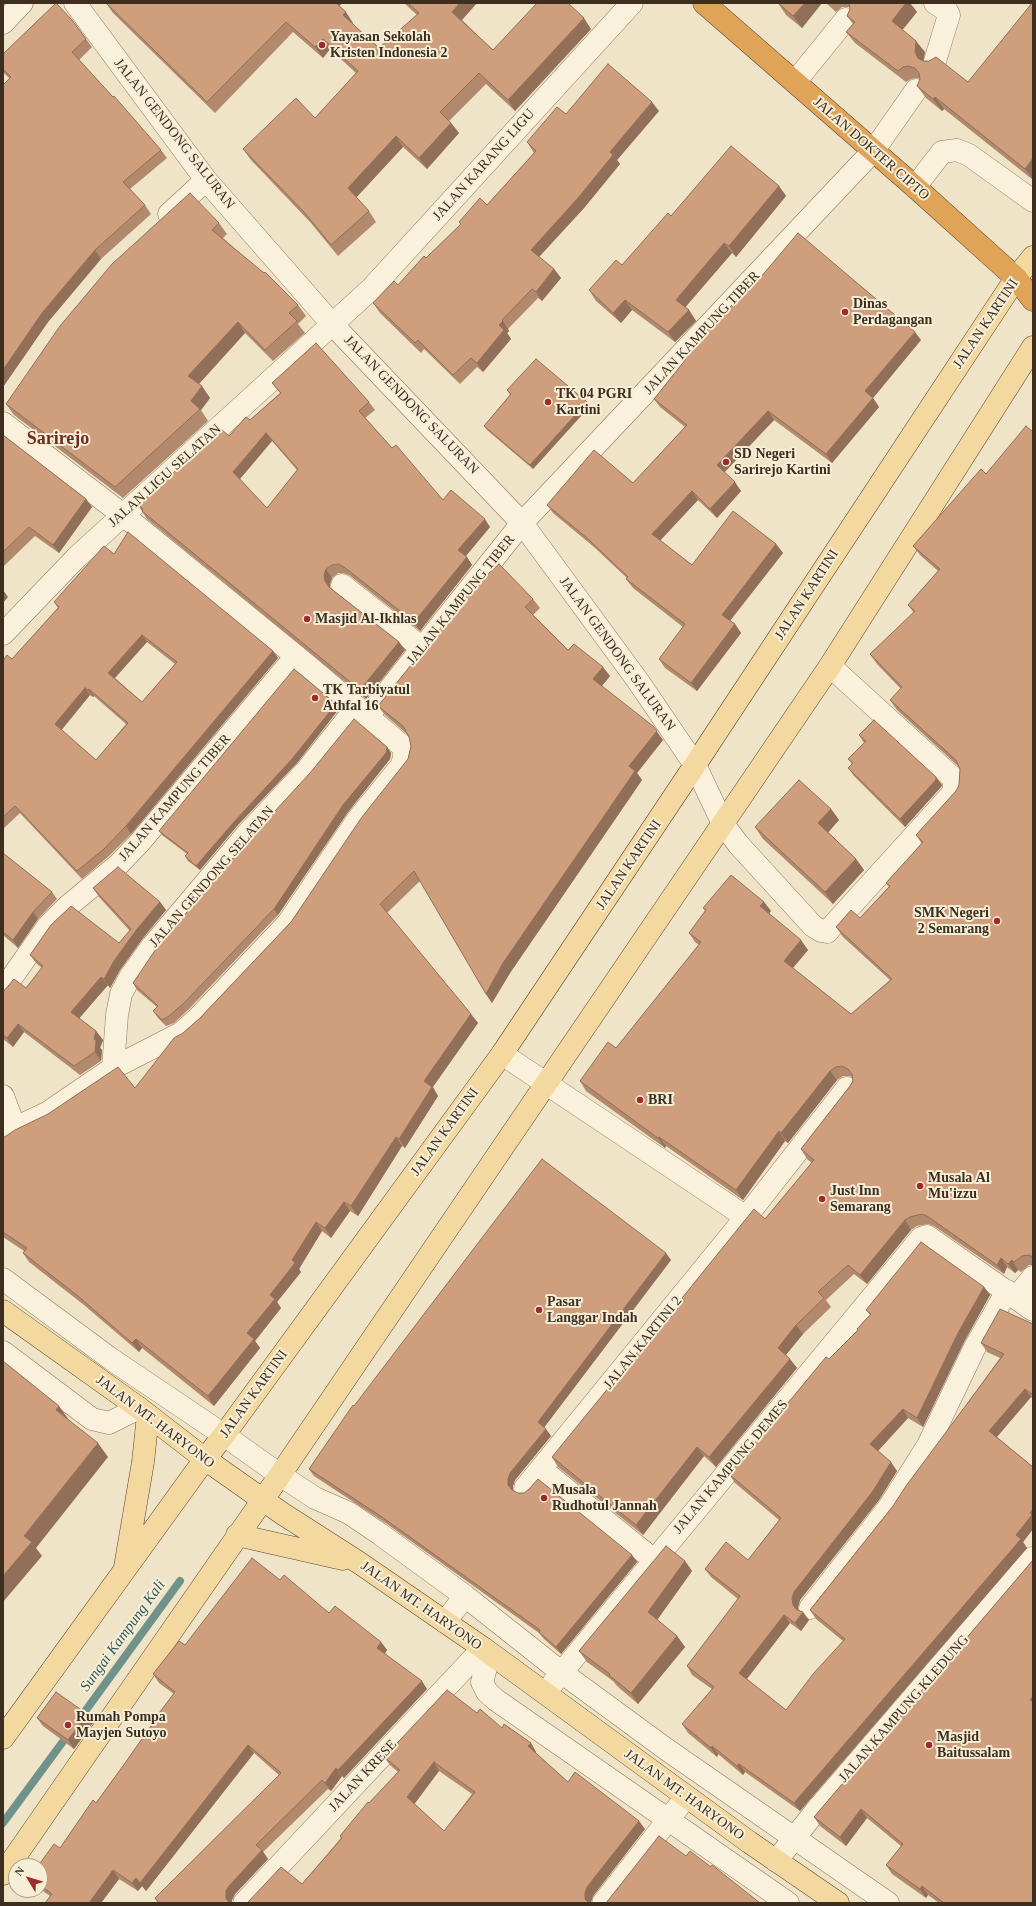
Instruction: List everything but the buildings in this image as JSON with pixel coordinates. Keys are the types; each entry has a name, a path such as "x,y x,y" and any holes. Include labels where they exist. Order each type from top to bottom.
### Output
{"highway":[{"name":"JALAN DOKTER CIPTO","path":"704,3 874,150 1016,278 1033,300"}],"main road":[{"name":"JALAN KARTINI","path":"3,1738 205,1459 502,1054 696,765 1016,278 1033,257"},
{"path":"3,1874 280,1475 830,666 1033,347"},
{"name":"JALAN MT. HARYONO","path":"3,1311 262,1500 358,1562 445,1622 649,1771 838,1903"},
{"path":"125,1570 143,1462 143,1412"},
{"path":"237,1535 358,1562"}],"street":[{"path":"3,23 22,3"},
{"name":"JALAN GENDONG SALURAN","path":"75,3 206,180 344,313 522,523 638,681 696,765 723,824 738,844 814,926 821,931 827,932 953,793 954,779 830,666"},
{"name":"JALAN KARANG LIGU","path":"344,313 371,289 632,3"},
{"path":"935,3 947,10 949,15 935,61"},
{"path":"795,82 846,19"},
{"name":"JALAN KAMPUNG TIBER","path":"362,712 422,648 522,523 874,150 916,90"},
{"path":"915,187 942,152 957,150 969,155 1033,201"},
{"path":"156,226 206,180"},
{"name":"JALAN LIGU SELATAN","path":"3,634 78,557 344,313"},
{"path":"3,1096 9,1132 47,1113 113,1068 181,1033 218,999 288,923 358,819 402,766 405,752 401,745 296,656 123,515 5,412"},
{"path":"342,585 422,648"},
{"name":"JALAN KAMPUNG TIBER","path":"3,990 48,926 68,906 118,865 140,842 296,656"},
{"name":"JALAN GENDONG SELATAN","path":"113,1068 117,1015 122,994 130,977 153,945 246,835 362,712"},
{"path":"502,1054 746,1218"},
{"name":"JALAN KARTINI 2","path":"525,1488 746,1218 847,1088"},
{"name":"JALAN KAMPUNG DEMES","path":"544,1693 917,1242 927,1236 1019,1300"},
{"path":"810,1608 889,1507 924,1451 975,1347 1019,1300 1033,1277"},
{"path":"3,1279 111,1359 314,1498 349,1513 465,1596 562,1672 666,1749 888,1903"},
{"path":"3,1352 92,1419 109,1423 143,1412"},
{"path":"541,1468 654,1560"},
{"name":"JALAN KAMPUNG KLEDUNG","path":"776,1861 825,1800 1033,1558"},
{"path":"445,1622 465,1596"},
{"path":"486,1651 482,1682 487,1692 496,1700 788,1903"},
{"name":"JALAN KRESE","path":"244,1903 486,1651"},
{"path":"649,1771 666,1749"},
{"path":"602,1903 686,1797"},
{"path":"749,1842 767,1820"},
{"path":"801,1878 818,1855"}],"waterway":[{"name":"Sungai Kampung Kali","path":"78,1721 180,1581"},
{"name":"Sungai Kampung Kali","path":"3,1823 70,1732"}],"place":[{"name":"Yayasan Sekolah Kristen Indonesia 2","path":"322,45"},
{"name":"Dinas Perdagangan","path":"845,312"},
{"name":"TK 04 PGRI Kartini","path":"548,402"},
{"name":"SD Negeri Sarirejo Kartini","path":"726,462"},
{"name":"Masjid Al-Ikhlas","path":"307,619"},
{"name":"TK Tarbiyatul Athfal 16","path":"315,698"},
{"name":"SMK Negeri 2 Semarang","path":"997,921"},
{"name":"BRI","path":"640,1100"},
{"name":"Musala Al Mu'izzu","path":"920,1186"},
{"name":"Just Inn Semarang","path":"822,1199"},
{"name":"Pasar Langgar Indah","path":"539,1310"},
{"name":"Musala Rudhotul Jannah","path":"544,1498"},
{"name":"Rumah Pompa Mayjen Sutoyo","path":"68,1725"},
{"name":"Masjid Baitussalam","path":"929,1745"}],"district":[{"name":"Sarirejo","path":"58,439"}]}
